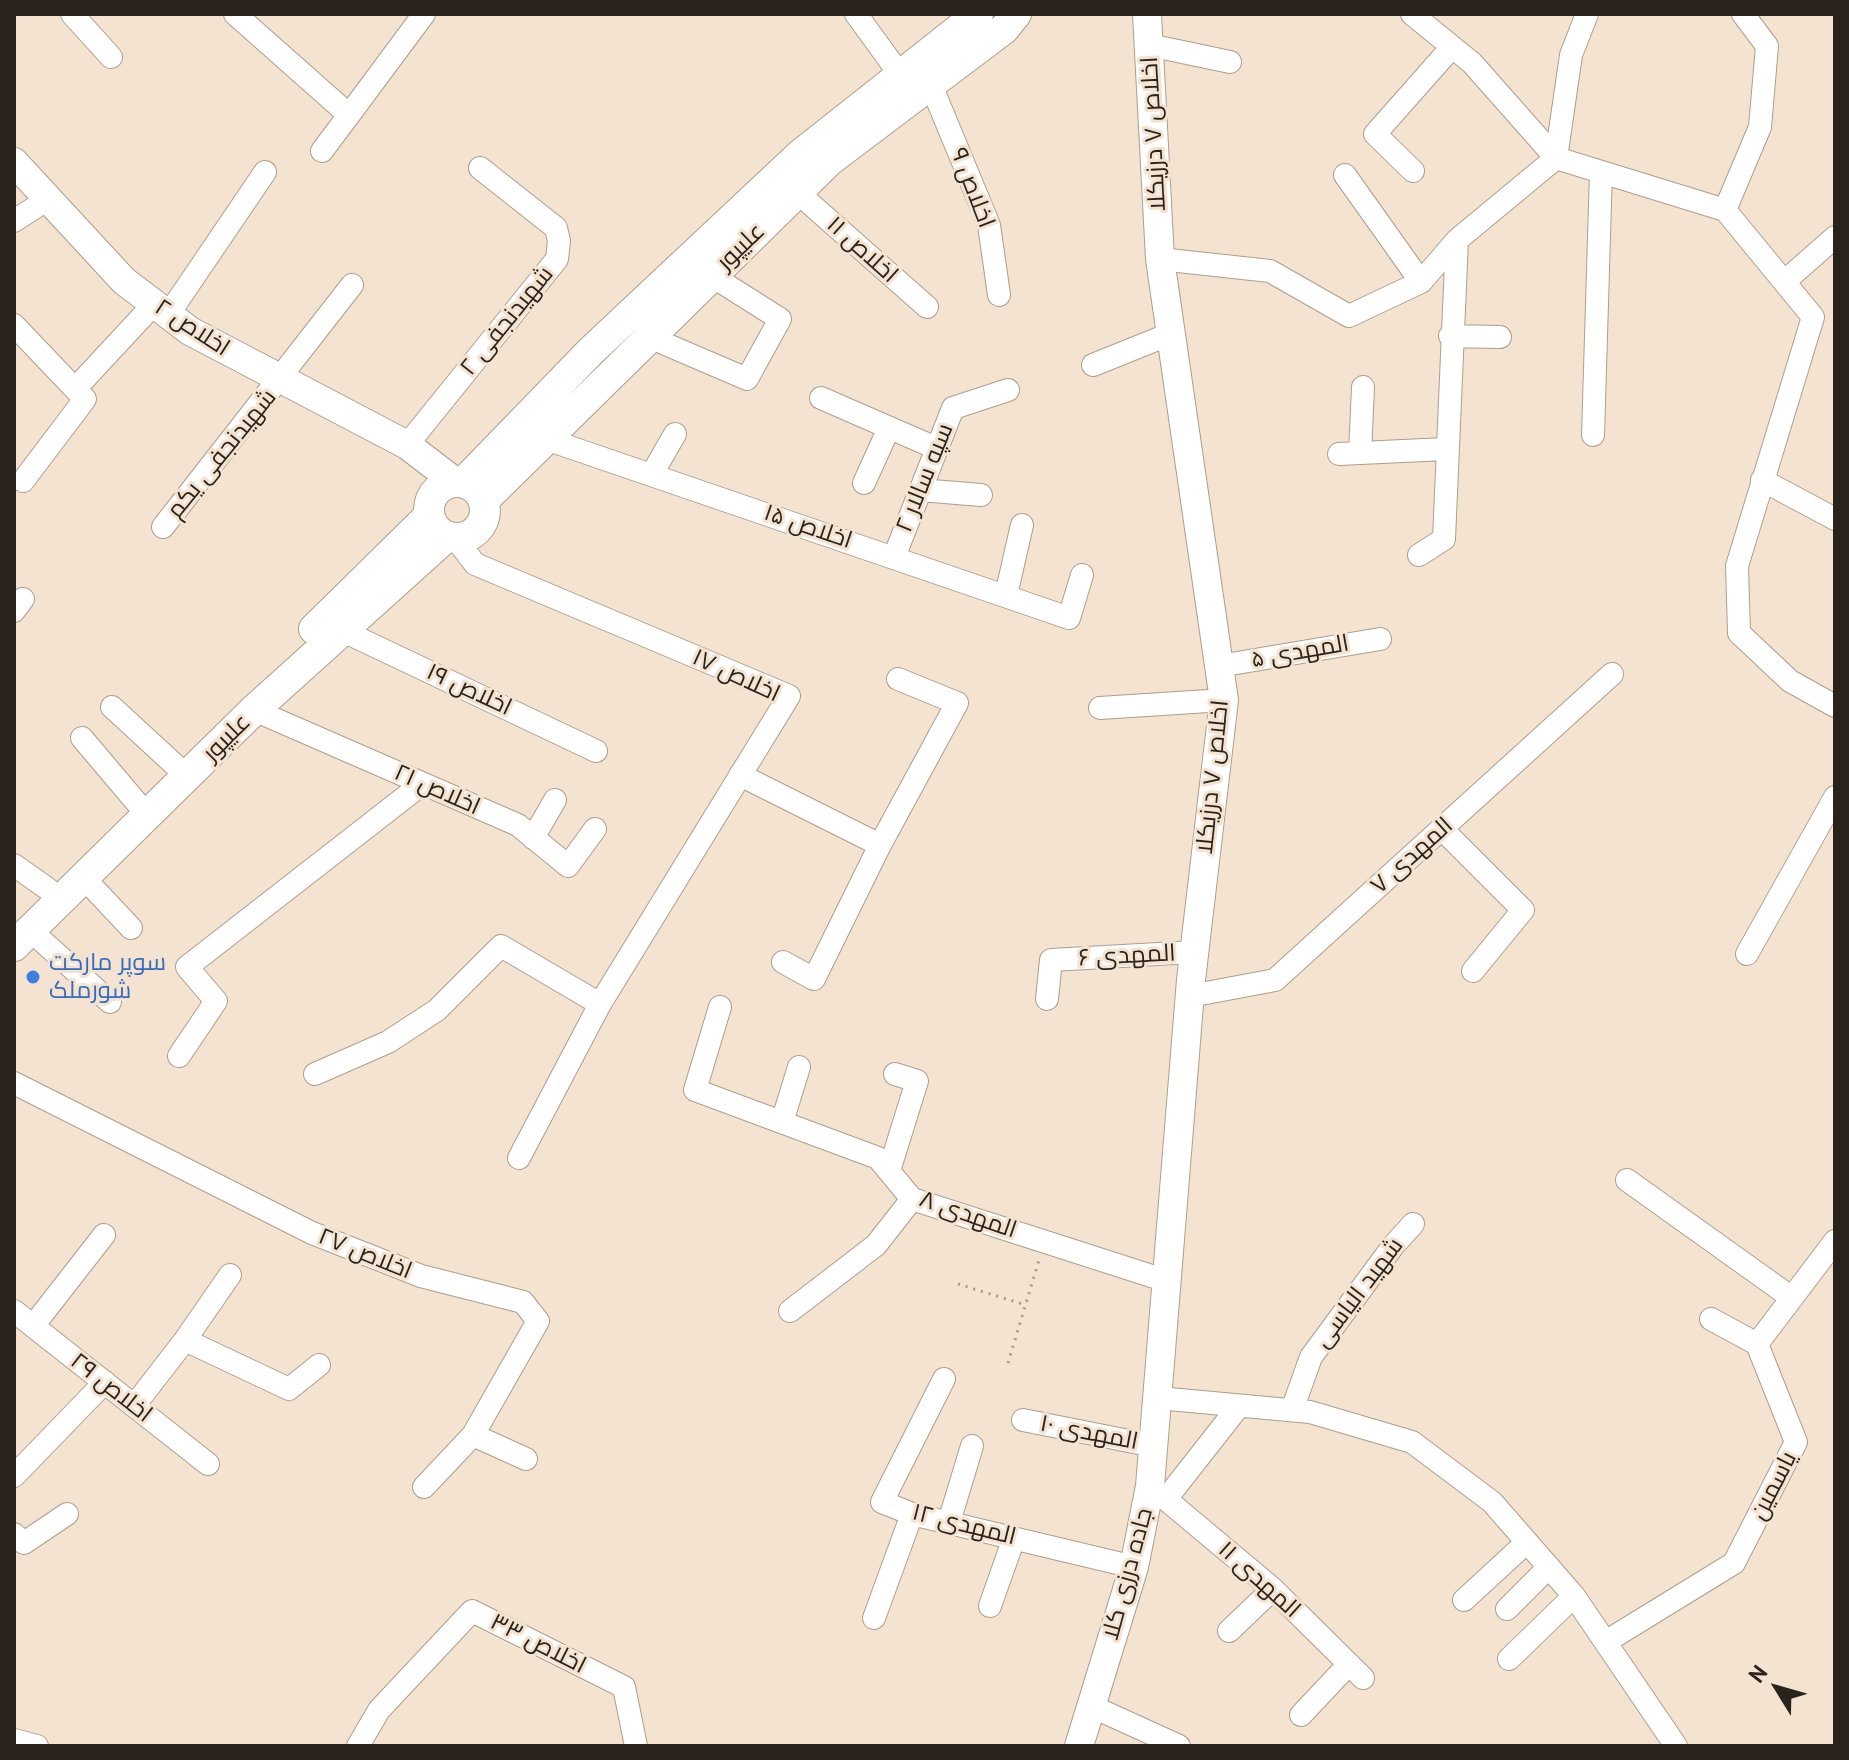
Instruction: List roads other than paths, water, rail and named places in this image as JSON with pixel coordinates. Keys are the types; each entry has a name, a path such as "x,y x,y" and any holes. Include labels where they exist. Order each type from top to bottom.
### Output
{"main road":[{"name":"علیپور","path":"19,933 341,630 591,351 801,154 978,14"},
{"name":"علیپور","path":"65,888 137,803 453,506 546,439 829,161 1004,29 1016,14"}],"street":[{"path":"72,14 111,57"},
{"path":"322,151 424,14"},
{"path":"856,14 901,76"},
{"name":"اخلاص ۷ درزیکلا","path":"1147,14 1160,259 1224,700 1194,952 1158,1398"},
{"path":"1412,14 1472,63 1556,158 1725,210 1813,317 1737,566 1739,633 1790,681 1835,706"},
{"path":"1160,259 1270,271 1349,316 1421,282 1457,240 1556,158 1571,55 1587,14"},
{"path":"1725,210 1760,127 1767,46 1743,14"},
{"path":"245,18 349,115"},
{"path":"1149,45 1230,62"},
{"path":"1413,171 1375,134 1452,47"},
{"name":"اخلاص ۹","path":"931,85 989,225 999,295"},
{"name":"اخلاص ۲","path":"14,162 124,281 161,310 190,331 407,445 453,506"},
{"name":"شهیدنجفی ۲","path":"407,445 557,259 559,241 556,228 480,168"},
{"path":"75,389 161,310 265,172"},
{"path":"1593,435 1601,172"},
{"path":"1345,175 1421,282"},
{"name":"اخلاص ۱۱","path":"797,192 927,307"},
{"path":"14,221 48,199"},
{"path":"1784,282 1835,237"},
{"path":"1419,555 1444,539 1450,336 1457,240"},
{"path":"649,337 747,379 780,319 712,276"},
{"name":"شهیدنجفی یکم","path":"163,527 281,380 352,285"},
{"path":"15,328 85,399 23,481"},
{"path":"1093,365 1170,334"},
{"path":"1450,336 1500,337"},
{"path":"1363,387 1350,453 1446,449"},
{"name":"سپه سالار ۲","path":"894,557 953,408 1008,390"},
{"path":"821,398 936,448"},
{"path":"864,483 889,428"},
{"path":"652,474 675,434"},
{"name":"اخلاص ۱۵","path":"546,439 1069,618 1082,575"},
{"path":"1762,480 1835,519"},
{"path":"920,490 981,495"},
{"name":"اخلاص ۱۷","path":"453,506 475,564 789,696 600,1004 519,1158"},
{"path":"1006,595 1022,525"},
{"name":"اخلاص ۱۹","path":"341,630 596,751"},
{"name":"المهدی ۵","path":"1219,666 1380,639"},
{"name":"المهدی ۷","path":"1190,996 1275,980 1612,674"},
{"path":"783,962 814,979 880,845 957,703 898,679"},
{"path":"1100,708 1224,700"},
{"path":"112,707 176,766"},
{"name":"اخلاص ۲۱","path":"254,710 518,825 568,866 595,829"},
{"path":"82,738 137,803"},
{"path":"740,775 880,845"},
{"path":"179,1056 216,1001 187,967 422,784"},
{"path":"1747,954 1835,797"},
{"path":"533,838 555,800"},
{"path":"1442,829 1523,910 1473,971"},
{"path":"14,865 65,888 131,928"},
{"path":"19,933 110,1002"},
{"path":"315,1074 388,1042 437,1010 501,946 600,1004"},
{"name":"المهدی ۶","path":"1047,999 1051,960 1194,952"},
{"name":"المهدی ۸","path":"720,1007 695,1090 878,1158 912,1199 1167,1281"},
{"path":"782,1122 799,1067"},
{"path":"889,1171 917,1081 895,1074"},
{"name":"اخلاص ۲۷","path":"14,1083 312,1233 421,1276 523,1302 538,1321 473,1435 424,1487"},
{"path":"1627,1180 1792,1298"},
{"path":"790,1311 876,1245 912,1199"},
{"name":"شهید الیاسی","path":"1292,1410 1311,1357 1413,1224"},
{"path":"33,1326 104,1235"},
{"path":"1711,1319 1757,1344 1835,1241"},
{"path":"134,1406 230,1275"},
{"name":"اخلاص ۲۹","path":"14,1311 208,1464"},
{"path":"185,1340 289,1389 319,1365"},
{"name":"یاسمین","path":"1607,1641 1734,1563 1796,1442 1757,1344"},
{"name":"المهدی ۱۲","path":"944,1379 882,1502 912,1514 1134,1567"},
{"path":"14,1476 105,1382"},
{"path":"1158,1398 1310,1412 1412,1442 1492,1502 1549,1567 1607,1641 1663,1732 1676,1746"},
{"name":"جاده درزی کلا","path":"1079,1746 1158,1493 1154,1446 1158,1398"},
{"path":"1158,1493 1239,1406"},
{"name":"المهدی ۱۰","path":"1023,1420 1154,1446"},
{"path":"473,1435 526,1459"},
{"path":"949,1522 972,1446"},
{"name":"المهدی ۱۱","path":"1158,1493 1273,1589 1356,1671 1301,1715"},
{"path":"14,1534 24,1543 67,1514"},
{"path":"874,1618 912,1514"},
{"path":"990,1606 1014,1538"},
{"path":"1464,1600 1527,1542"},
{"path":"1507,1609 1549,1567"},
{"path":"1229,1631 1273,1589"},
{"path":"1509,1659 1574,1596"},
{"name":"اخلاص ۳۳","path":"358,1746 379,1710 472,1611 624,1687 636,1746"},
{"path":"1091,1706 1179,1746"},
{"path":"14,1740 37,1746"}],"place":[{"name":"سوپر مارکت شورملک","path":"33,977"}]}
